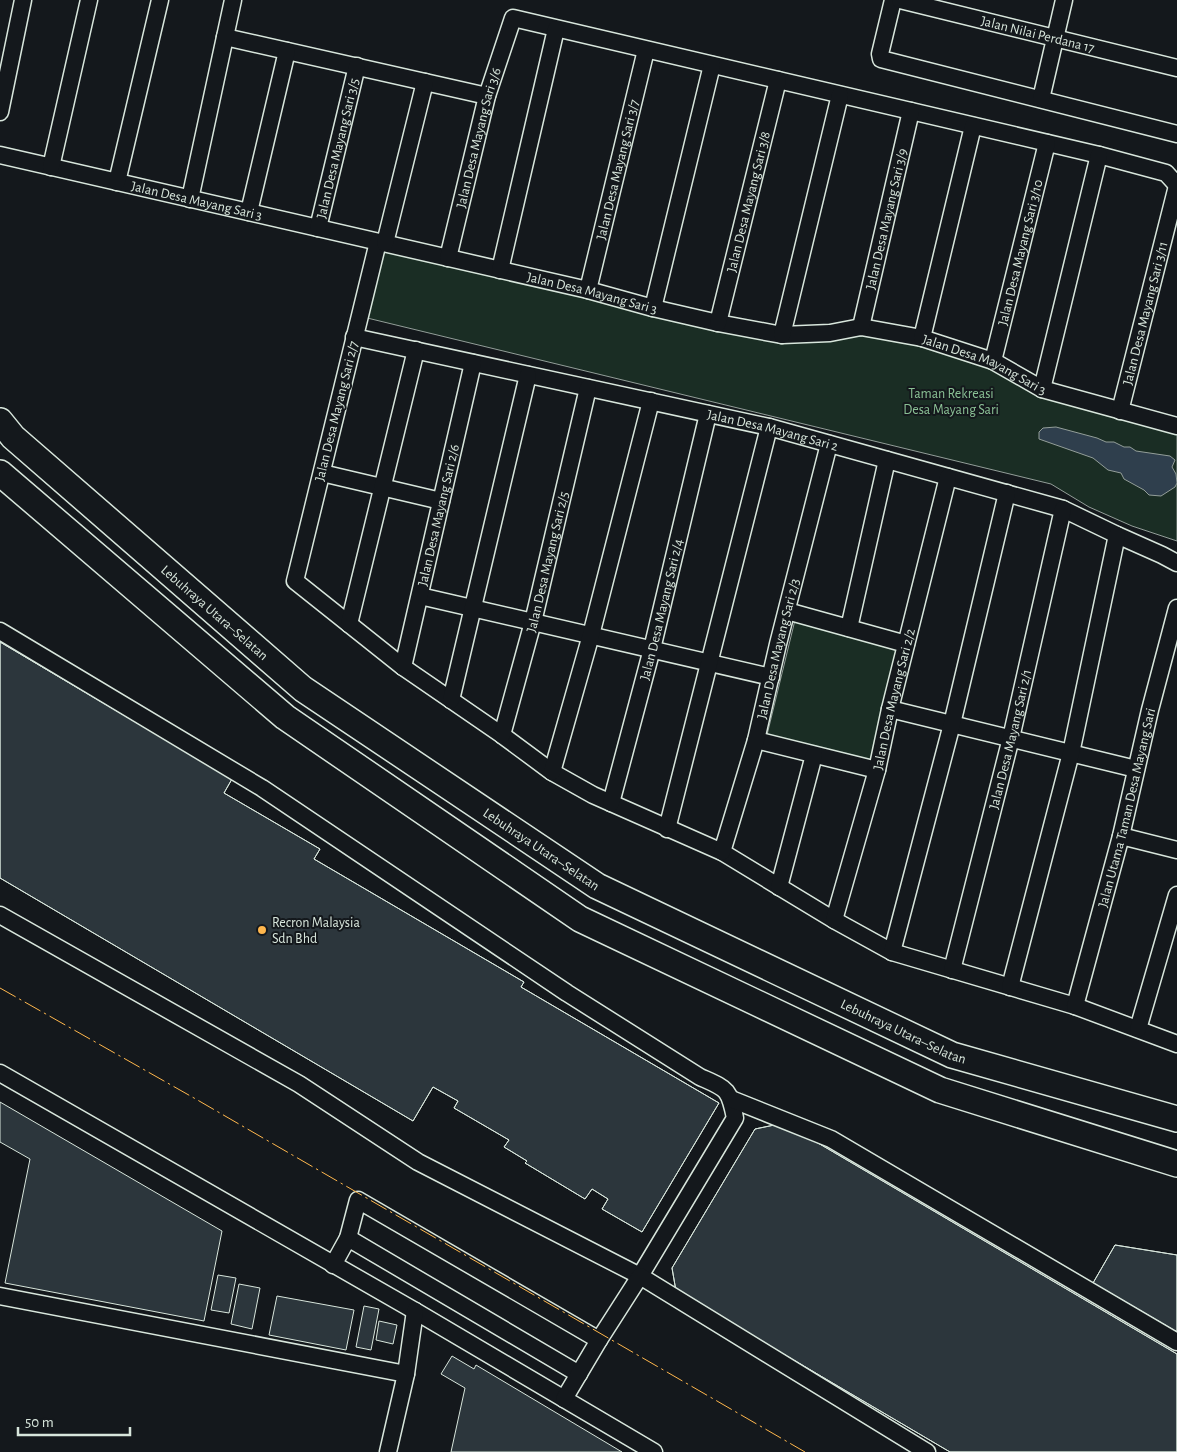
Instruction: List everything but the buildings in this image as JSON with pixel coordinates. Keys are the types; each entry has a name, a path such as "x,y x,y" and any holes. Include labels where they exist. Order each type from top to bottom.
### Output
{"highway":[{"name":"Lebuhraya Utara–Selatan","path":"0,421 13,437 303,689 597,886 952,1055 1177,1119"},
{"path":"0,472 285,716 580,919 940,1090 1177,1164"}],"street":[{"path":"0,112 24,0"},
{"path":"51,167 89,0"},
{"path":"117,182 160,0"},
{"path":"190,199 233,0"},
{"path":"894,0 880,54 881,59 1177,134"},
{"name":"Jalan Nilai Perdana 17","path":"900,0 1177,68"},
{"path":"1040,99 1064,0"},
{"name":"Jalan Desa Mayang Sari 3/6","path":"448,258 487,96 513,18 556,28"},
{"path":"500,270 556,28 1099,155 1166,173 1177,185"},
{"path":"225,37 487,96"},
{"name":"Jalan Desa Mayang Sari 3/7","path":"588,290 646,50"},
{"path":"249,212 287,51"},
{"path":"653,308 712,65"},
{"name":"Jalan Desa Mayang Sari 3/5","path":"318,228 357,66"},
{"name":"Jalan Desa Mayang Sari 3/8","path":"718,322 778,80"},
{"name":"Jalan Desa Mayang Sari 2/7","path":"349,624 295,581 354,337 424,82"},
{"path":"782,335 840,95"},
{"name":"Jalan Desa Mayang Sari 3/9","path":"861,326 911,111"},
{"path":"922,338 973,126"},
{"name":"Jalan Desa Mayang Sari 3/10","path":"993,361 1047,143"},
{"name":"Jalan Desa Mayang Sari 3","path":"0,155 588,290 653,308 782,335 830,333 861,326 922,338 993,361 1042,389 1177,426"},
{"path":"1042,389 1099,155"},
{"name":"Jalan Desa Mayang Sari 3/11","path":"1120,411 1177,185"},
{"name":"Jalan Desa Mayang Sari 2","path":"354,337 769,427 1063,509 1177,563"},
{"path":"416,350 349,624 403,668 502,735 552,772 611,804 722,852 834,920 892,952 1075,1006 1177,1044"},
{"name":"Jalan Desa Mayang Sari 2/6","path":"403,668 473,363"},
{"path":"451,700 528,375"},
{"name":"Jalan Desa Mayang Sari 2/5","path":"502,735 533,622 588,388"},
{"path":"552,772 591,635 650,402"},
{"name":"Jalan Desa Mayang Sari 2/4","path":"611,804 652,649 708,414"},
{"path":"668,829 769,427"},
{"name":"Jalan Desa Mayang Sari 2/3","path":"722,852 756,740 829,444"},
{"path":"849,628 888,460"},
{"path":"322,473 441,501"},
{"name":"Jalan Desa Mayang Sari 2/2","path":"834,920 877,770 890,709 948,477"},
{"path":"892,952 952,724 1007,493"},
{"name":"Jalan Desa Mayang Sari 2/1","path":"952,970 1011,738 1063,509"},
{"path":"1010,987 1071,753 1118,535"},
{"path":"420,596 771,677"},
{"name":"Jalan Utama Taman Desa Mayang Sari","path":"1075,1006 1121,836 1152,701 1177,608"},
{"path":"787,611 906,644"},
{"path":"0,631 262,788 567,993 700,1077 723,1088 731,1099 735,1118 564,1399"},
{"path":"890,709 1136,769"},
{"path":"756,740 877,770"},
{"path":"779,886 814,755"},
{"path":"1121,836 1177,850"},
{"path":"1138,1030 1177,895"},
{"path":"0,915 299,1084 418,1162 640,1276 926,1452"},
{"path":"0,1073 415,1311 654,1452"},
{"path":"731,1099 831,1139 1177,1342"},
{"path":"332,1265 348,1238 358,1200 599,1340"},
{"path":"348,1238 579,1374"},
{"path":"0,1296 406,1374"},
{"path":"388,1452 406,1374 415,1311"}],"green space":[{"name":"Taman Rekreasi Desa Mayang Sari","path":"377,236 773,332 862,323 963,345 1039,392 1177,429 1177,541 1132,526 1089,507 1051,484 359,316"},
{"path":"795,620 898,649 870,761 767,735"}],"water":[{"path":"1056,427 1106,442 1114,442 1136,451 1170,456 1175,460 1172,467 1176,474 1177,483 1175,487 1161,496 1149,495 1144,490 1124,479 1121,473 1108,470 1093,458 1039,439 1039,432 1043,428"}],"power":[{"path":"0,988 194,1098 805,1452"}],"place":[{"name":"Recron Malaysia Sdn Bhd","path":"262,930"}]}
